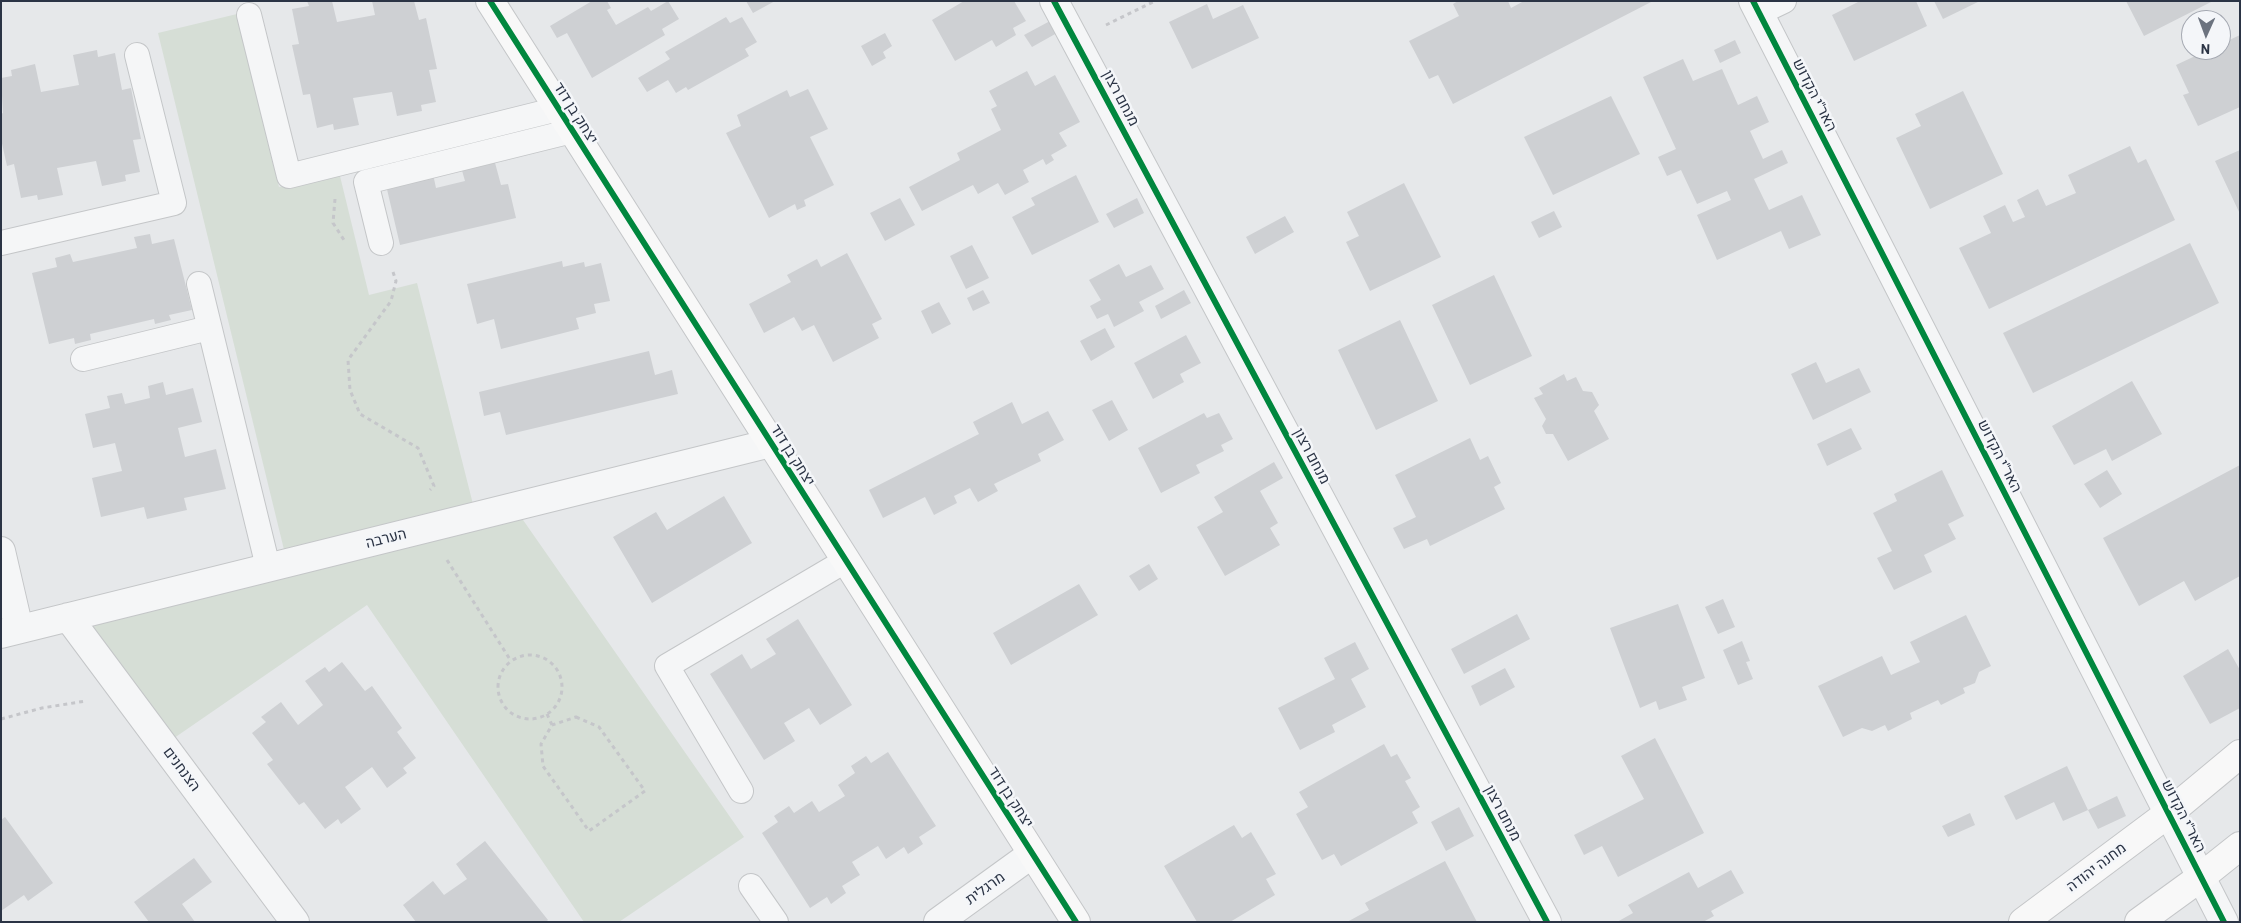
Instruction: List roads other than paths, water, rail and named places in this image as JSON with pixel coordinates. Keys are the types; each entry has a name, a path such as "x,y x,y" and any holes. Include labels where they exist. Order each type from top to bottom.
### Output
{"street":[{"name":"יצחק בן דוד","path":"490,1 1076,922"},
{"name":"מנחם רצון","path":"1054,1 1547,922"},
{"name":"האר\"י הקדוש","path":"1756,7 2224,922"},
{"name":"הערבה","path":"10,632 771,443"},
{"path":"1,551 10,632"},
{"name":"הצנחנים","path":"68,617 295,922"},
{"name":"מחנה יהודה","path":"2023,922 2169,813 2240,754"},
{"path":"2139,922 2240,846"},
{"name":"מרגלית","path":"938,922 1032,854"}],"lane":[{"path":"1756,7 1784,1"},
{"path":"249,15 289,176 351,160 565,120"},
{"path":"1,243 174,203 138,55"},
{"path":"385,253 366,182 565,120"},
{"path":"199,284 268,567"},
{"path":"84,359 209,328"},
{"path":"741,791 667,666 845,561"},
{"path":"751,886 776,922"}]}
